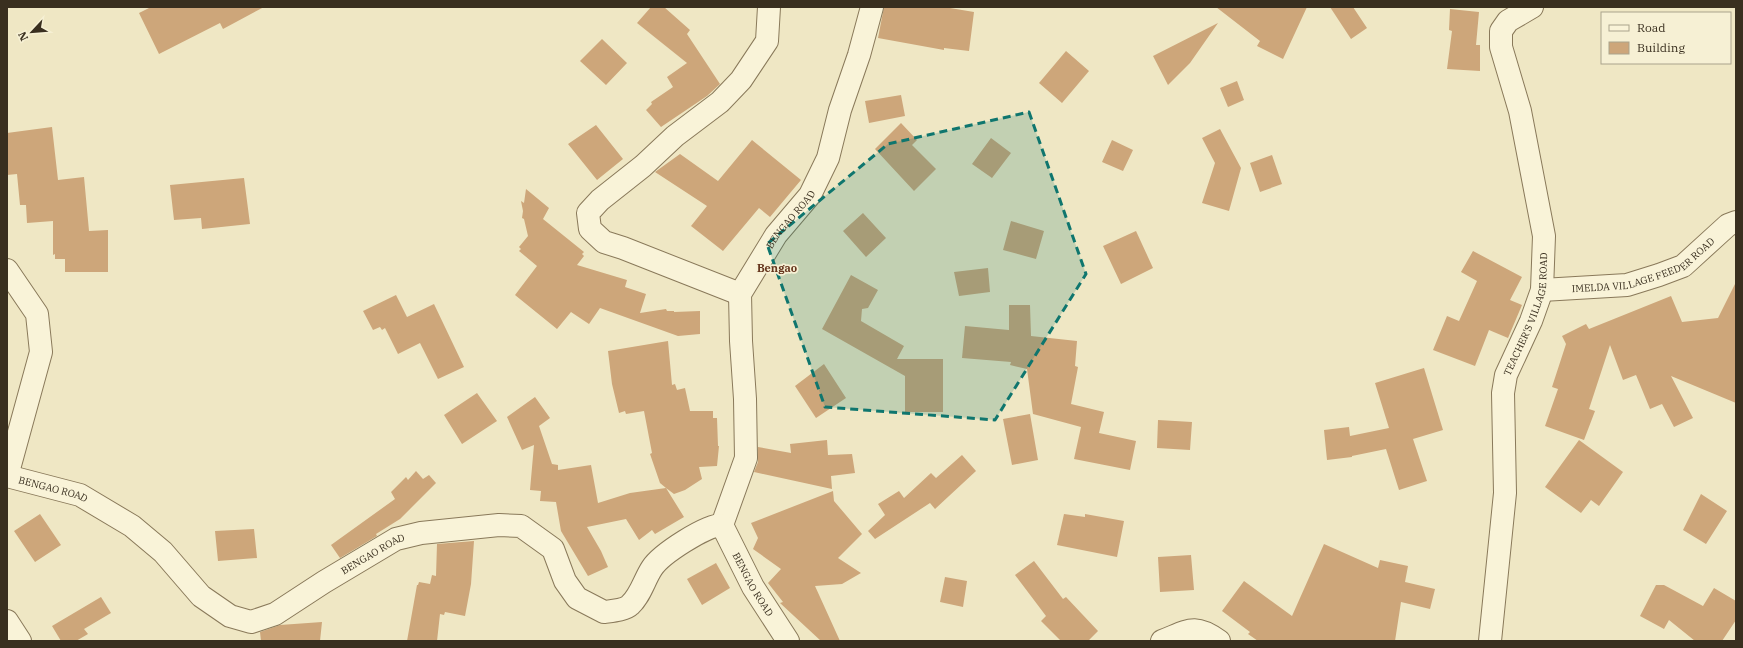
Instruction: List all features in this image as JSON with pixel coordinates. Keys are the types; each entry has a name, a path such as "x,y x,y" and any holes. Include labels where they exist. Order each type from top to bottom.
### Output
{"street":[{"path":"722,526 746,458 746,399 741,341 740,294 630,250 604,242 590,229 588,213 600,200 643,166 674,136 720,102 741,80 767,41 769,7"},
{"name":"BENGAO ROAD","path":"740,294 776,235 810,195 828,158 840,110 859,56 872,7"},
{"name":"TEACHER'S VILLAGE ROAD","path":"1490,641 1505,493 1503,392 1506,375 1531,321 1542,290 1544,236 1520,111 1501,47 1501,31 1508,21 1532,7"},
{"name":"IMELDA VILLAGE FEEDER ROAD","path":"1542,290 1627,285 1659,275 1683,266 1728,225 1736,222"},
{"path":"7,270 37,314 41,352 7,476"},
{"name":"BENGAO ROAD","path":"7,476 80,495 86,498 132,526 163,552 201,596 230,616 251,622 275,614 324,582 396,539 421,533 499,525 521,526 553,549 565,581 577,598 604,612 629,606 638,595 652,568 665,553 707,530 722,526 753,587 788,641"},
{"path":"7,621 20,641"},
{"path":"1162,641 1184,631 1198,630 1219,641"}],"highlighted area":[{"path":"1029,112 1086,274 995,420 825,407 767,244 888,144"}],"building":[{"path":"151,7 264,7 223,29 220,23 159,54 139,13"},
{"path":"651,7 664,7 690,30 687,34 720,84 707,96 661,127 646,110 652,104 651,102 673,87 667,77 687,63 637,23"},
{"path":"884,7 944,7 974,12 969,51 944,48 944,50 878,38"},
{"path":"1216,7 1307,7 1283,59 1257,46 1260,41"},
{"path":"1330,7 1353,7 1367,28 1351,39"},
{"path":"1450,9 1479,12 1476,45 1480,45 1480,71 1447,69 1452,31 1449,30"},
{"path":"1218,23 1190,63 1168,85 1153,56"},
{"path":"602,39 627,63 606,85 580,61"},
{"path":"1066,51 1089,71 1062,103 1039,83"},
{"path":"1237,81 1244,100 1228,107 1220,88"},
{"path":"901,95 905,116 869,123 865,101"},
{"path":"901,123 917,140 912,145 936,169 914,191 875,149"},
{"path":"596,125 623,159 597,180 568,144"},
{"path":"52,127 58,180 84,177 89,231 108,230 108,272 65,272 65,259 55,259 55,254 53,255 53,221 27,223 26,205 20,205 17,174 7,175 7,133"},
{"path":"1220,129 1241,168 1229,211 1202,203 1215,163 1202,138"},
{"path":"991,138 1011,153 992,178 972,164"},
{"path":"752,140 801,180 770,217 759,208 723,251 691,226 707,206 655,172 680,154 718,181"},
{"path":"1112,140 1133,150 1123,171 1102,162"},
{"path":"1272,155 1282,184 1260,192 1250,163"},
{"path":"244,178 250,224 202,229 201,218 174,220 170,185"},
{"path":"526,189 549,208 543,219 584,252 582,254 584,256 577,265 627,280 625,287 646,294 640,313 666,309 667,311 674,312 700,311 700,334 678,336 600,308 589,324 571,312 557,329 515,295 537,266 519,251 521,249 519,247 528,236 524,219 522,218 523,211 521,201 524,203"},
{"path":"863,213 886,238 866,257 843,231"},
{"path":"1011,221 1044,231 1036,259 1003,250"},
{"path":"1136,231 1153,268 1121,284 1103,246"},
{"path":"1473,251 1522,277 1510,300 1522,305 1508,338 1489,330 1475,366 1433,350 1447,316 1459,321 1477,281 1461,272"},
{"path":"988,268 990,292 959,296 954,272"},
{"path":"851,275 878,290 868,308 862,309 861,321 904,346 897,359 943,359 943,412 905,412 905,376 822,329"},
{"path":"1736,282 1736,403 1671,376 1693,418 1674,427 1662,404 1650,409 1636,375 1623,380 1610,345 1589,409 1595,411 1584,440 1545,426 1558,389 1552,387 1566,344 1562,336 1586,324 1589,329 1671,296 1682,322 1718,318"},
{"path":"396,295 407,317 434,304 464,367 438,379 420,343 398,354 385,328 382,330 380,327 373,330 363,311"},
{"path":"1009,305 1030,305 1031,336 1077,341 1075,366 1078,367 1071,404 1104,412 1099,433 1136,441 1130,470 1074,459 1081,427 1033,414 1027,369 1010,365 1011,362 962,358 965,326 1009,330"},
{"path":"668,341 672,385 675,384 677,390 685,388 690,411 713,411 713,418 717,418 719,446 717,466 699,467 702,479 685,490 674,494 660,483 650,454 652,453 644,411 626,414 625,411 619,413 612,384 608,351"},
{"path":"824,364 846,398 816,418 795,386"},
{"path":"1424,368 1443,430 1413,439 1427,481 1399,490 1386,449 1352,457 1327,460 1324,430 1349,427 1350,436 1389,428 1375,383"},
{"path":"477,393 497,421 462,444 444,415"},
{"path":"535,397 550,418 539,426 552,464 558,465 558,470 591,465 598,503 630,493 666,488 684,517 655,534 652,530 639,540 626,519 587,527 601,551 608,567 588,576 561,531 556,502 540,501 541,491 530,490 534,445 522,450 507,417"},
{"path":"1030,414 1038,460 1012,465 1003,419"},
{"path":"1158,420 1192,422 1190,450 1157,448"},
{"path":"827,440 828,455 852,454 855,473 831,476 832,489 754,472 758,462 758,447 791,453 790,444"},
{"path":"1579,440 1623,472 1599,506 1591,500 1581,513 1545,487"},
{"path":"962,455 976,471 935,509 930,503 875,539 868,531 885,515 878,504 899,491 904,498 931,473 936,478"},
{"path":"416,471 423,479 429,475 436,483 400,519 376,534 377,536 340,558 331,545 395,499 391,492 406,477 408,480"},
{"path":"833,491 834,501 862,534 838,558 861,573 842,584 815,586 840,641 821,641 780,603 783,602 768,583 781,569 753,549 758,538 751,523"},
{"path":"1701,494 1727,511 1706,544 1683,530"},
{"path":"40,514 61,545 35,562 14,531"},
{"path":"1064,514 1085,517 1085,514 1124,521 1117,557 1057,545"},
{"path":"254,529 257,558 218,561 215,531"},
{"path":"474,541 471,584 465,616 445,612 444,615 440,614 437,641 407,641 417,585 419,582 430,584 432,575 436,576 437,544"},
{"path":"1324,544 1378,568 1380,560 1408,566 1405,582 1435,589 1430,609 1401,602 1395,641 1258,641 1248,634 1250,632 1222,611 1244,581 1292,616"},
{"path":"1191,555 1194,590 1160,592 1158,557"},
{"path":"1034,561 1063,599 1066,597 1098,631 1088,641 1061,641 1041,621 1046,616 1015,575"},
{"path":"716,563 730,588 702,605 687,579"},
{"path":"945,577 967,581 963,607 940,602"},
{"path":"1656,585 1664,585 1703,606 1714,588 1736,601 1736,620 1722,641 1695,641 1669,620 1664,629 1640,616"},
{"path":"101,597 111,613 84,629 88,634 76,641 61,641 52,626"},
{"path":"322,622 320,641 261,641 260,632 280,625"}],"district":[{"name":"Bengao","path":"777,268"}]}
